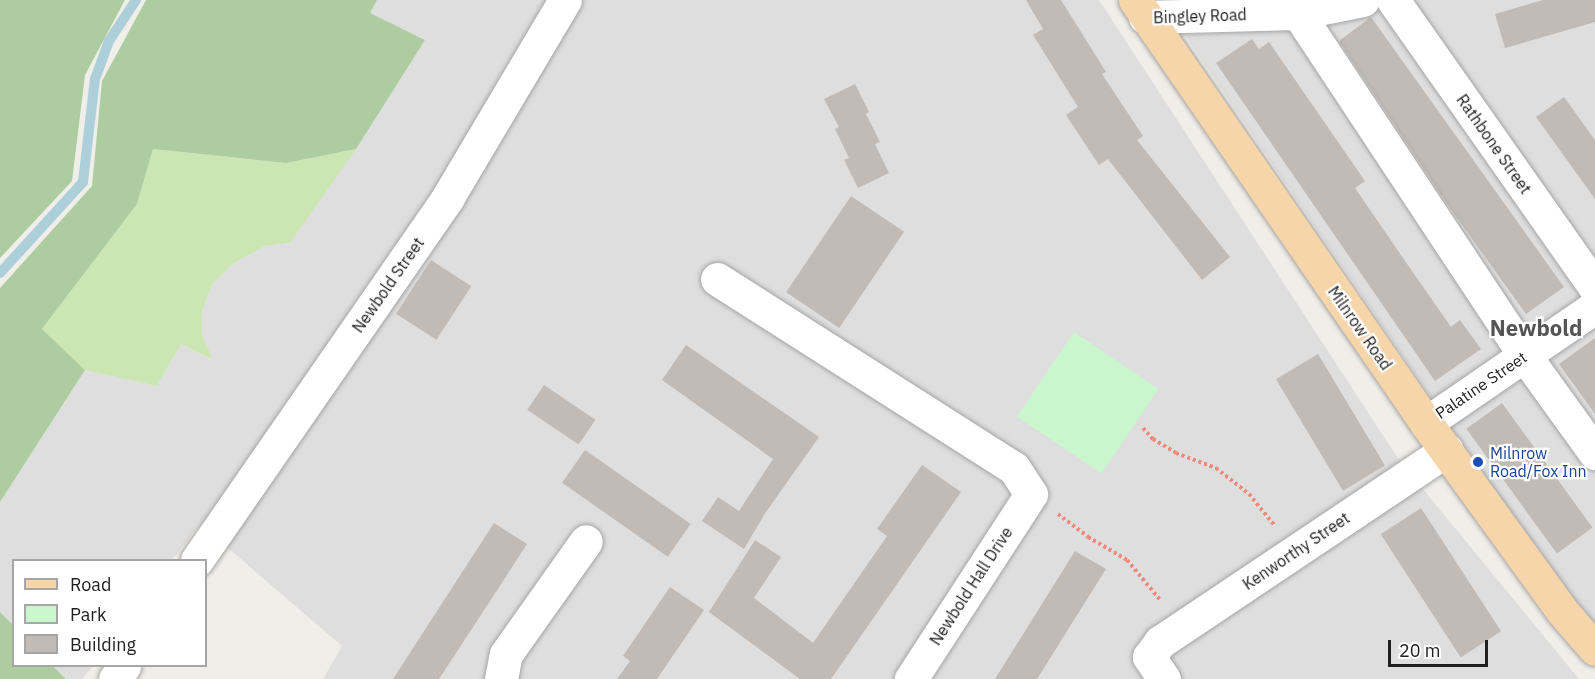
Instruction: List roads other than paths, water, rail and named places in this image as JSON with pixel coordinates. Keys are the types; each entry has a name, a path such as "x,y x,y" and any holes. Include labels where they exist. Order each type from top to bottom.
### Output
{"main road":[{"name":"Milnrow Road","path":"1140,9 1426,423 1562,611 1595,649"}],"street":[{"name":"Newbold Street","path":"198,559 448,197 565,0"},
{"name":"Bingley Road","path":"1140,9 1298,13 1362,0"},
{"name":"Rathbone Street","path":"1392,0 1595,287"},
{"path":"1298,13 1526,356 1595,453"},
{"name":"Newbold Hall Drive","path":"717,279 1014,468 1031,494 911,679"},
{"name":"Palatine Street","path":"1426,423 1595,307"},
{"name":"Kenworthy Street","path":"1156,668 1160,642 1447,450"},
{"path":"501,679 506,654 586,542"}],"waterway":[{"path":"0,273 83,182 95,79 109,41 136,0"}],"place":[{"name":"Milnrow Road/Fox Inn","path":"1478,462"}],"district":[{"name":"Newbold","path":"1536,328"}]}
